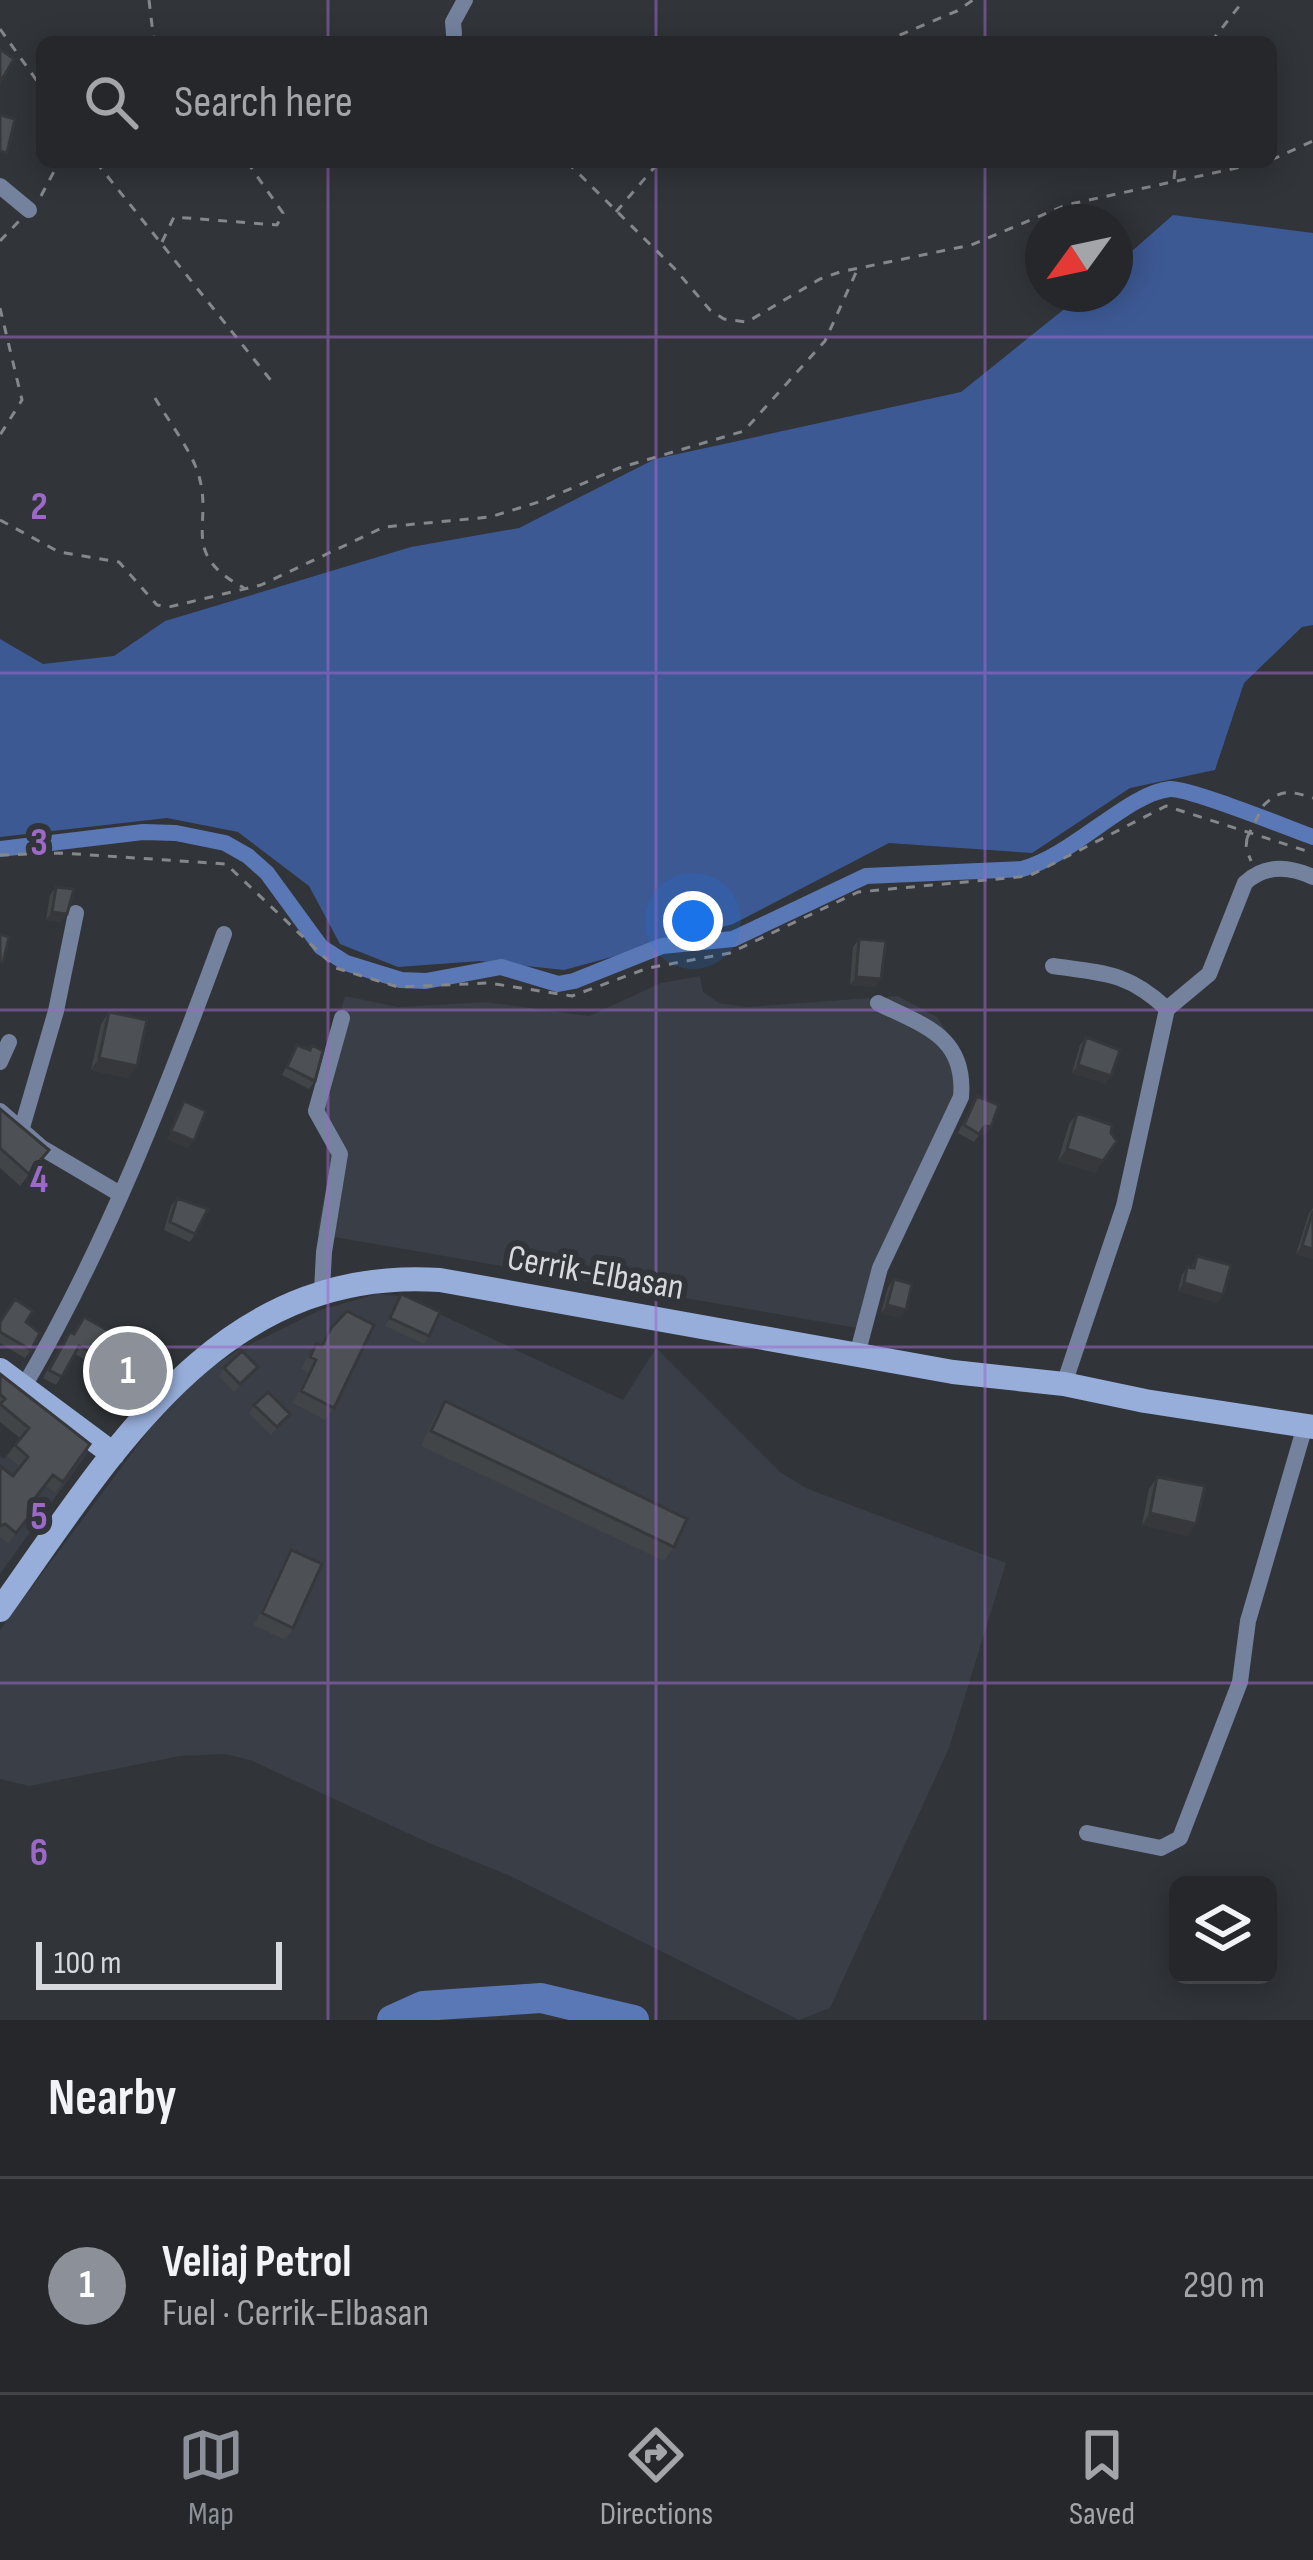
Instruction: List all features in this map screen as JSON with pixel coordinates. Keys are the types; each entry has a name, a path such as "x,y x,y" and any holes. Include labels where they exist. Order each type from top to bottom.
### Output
{"main road":[{"name":"Cerrik-Elbasan","path":"0,1610 146,1411 200,1359 322,1291 399,1277 440,1280 953,1372 1064,1384 1309,1426"},
{"path":"0,1370 113,1454"}],"street":[{"path":"454,34 453,22 466,0"},
{"path":"0,186 28,210"},
{"path":"1064,1384 1124,1206 1167,1009 1209,974 1245,883 1262,869 1313,878"},
{"path":"21,1131 56,1012 76,913"},
{"path":"23,1388 59,1327 120,1194 172,1074 224,934"},
{"path":"1053,966 1118,976 1144,987 1167,1009"},
{"path":"857,1355 880,1268 962,1096 963,1075 952,1047 939,1034 878,1004"},
{"path":"322,1291 340,1154 316,1112 341,1018"},
{"path":"0,1062 9,1042"},
{"path":"0,1111 55,1157 120,1194"},
{"path":"1087,1833 1161,1848 1180,1838 1240,1682 1248,1621 1309,1426"}],"path":[{"path":"149,0 151,36"},
{"path":"898,36 973,0"},
{"path":"1216,36 1244,0"},
{"path":"0,29 36,80"},
{"path":"1277,157 1313,141"},
{"path":"101,168 273,383"},
{"path":"161,244 174,217 277,225 283,213 251,168"},
{"path":"573,168 710,310 736,323 747,322 820,279 971,244 1066,206 1236,168"},
{"path":"615,214 654,168"},
{"path":"1174,181 1175,168"},
{"path":"0,520 59,552 119,562 157,605 169,607 245,589 292,572 384,527 490,517 620,468 744,431 825,341 858,268"},
{"path":"0,308 22,400 0,435"},
{"path":"155,398 195,464 205,503 204,557 223,577 245,589"},
{"path":"1262,869 1249,859 1247,838 1263,806 1276,792 1288,790 1313,798"},
{"path":"0,855 61,853 226,864 337,968 398,987 489,983 572,995 648,968 730,953 858,892 1029,876 1166,806 1313,853"}],"shaded area":[{"path":"1173,215 1313,233 1313,625 1302,627 1244,683 1215,770 1130,788 1032,853 889,843 733,924 564,970 480,961 398,967 340,944 309,886 238,832 167,818 0,837 0,639 43,664 114,656 165,621 411,547 519,528 655,459 961,392 1061,312 1133,312 1133,250"},
{"path":"700,976 703,992 719,1003 746,1007 898,996 937,1017 955,1045 960,1090 863,1329 317,1234 330,1168 328,1145 312,1115 345,996 398,1007 487,1002 589,1016 661,983"},
{"path":"377,1294 401,1296 623,1400 656,1348 780,1472 808,1489 1006,1563 949,1748 830,2008 799,2020 508,1875 250,1760 225,1754 180,1756 29,1786 0,1779 0,1630 158,1418 202,1373 237,1351 320,1310"},
{"path":"42,1416 88,1452 0,1574 0,1456 4,1459"}],"building":[{"path":"0,49 14,59 0,83"},
{"path":"0,115 15,119 7,153 0,151"},
{"path":"56,887 74,889 67,914 52,912"},
{"path":"0,934 9,937 3,963 0,962"},
{"path":"859,939 886,941 881,979 856,977"},
{"path":"109,1012 147,1020 137,1066 99,1058"},
{"path":"1086,1037 1120,1050 1111,1076 1078,1065"},
{"path":"297,1045 323,1051 315,1081 287,1067"},
{"path":"977,1096 999,1105 991,1127 985,1126 979,1134 964,1125"},
{"path":"184,1101 206,1111 194,1141 171,1131"},
{"path":"0,1109 49,1150 29,1174 0,1148"},
{"path":"1077,1113 1112,1125 1117,1141 1103,1161 1067,1149"},
{"path":"177,1198 208,1209 195,1234 170,1222"},
{"path":"1313,1211 1313,1249 1302,1246"},
{"path":"1197,1256 1231,1265 1223,1295 1184,1283 1187,1267 1194,1268"},
{"path":"894,1279 912,1284 906,1310 887,1305"},
{"path":"401,1294 440,1312 429,1336 390,1318"},
{"path":"15,1299 33,1311 26,1322 40,1333 31,1350 0,1332 0,1322"},
{"path":"347,1311 374,1325 334,1408 301,1391 316,1360 310,1357 316,1344 322,1346"},
{"path":"84,1317 111,1332 98,1356 79,1346 62,1377 49,1370"},
{"path":"133,1348 149,1362 129,1385 113,1372"},
{"path":"242,1351 258,1367 240,1384 224,1368"},
{"path":"0,1374 90,1444 63,1482 53,1475 35,1498 41,1502 16,1533 5,1524 0,1526 0,1466 13,1476 28,1457 15,1445 29,1428 0,1404 5,1399 0,1394"},
{"path":"268,1392 290,1414 277,1427 254,1405"},
{"path":"445,1401 687,1519 674,1547 431,1431"},
{"path":"1157,1477 1205,1486 1196,1524 1150,1513"},
{"path":"291,1550 322,1564 293,1628 262,1613"}],"waterway":[{"path":"0,849 143,832 225,843 267,873 321,947 346,963 401,980 426,981 501,967 558,984 662,946 733,939 866,876 1022,869 1061,851 1136,801 1170,789 1313,837"},
{"path":"392,2020 423,2006 541,1998 634,2020"}],"place":[{"name":"Veliaj Petrol","path":"128,1371"}]}
